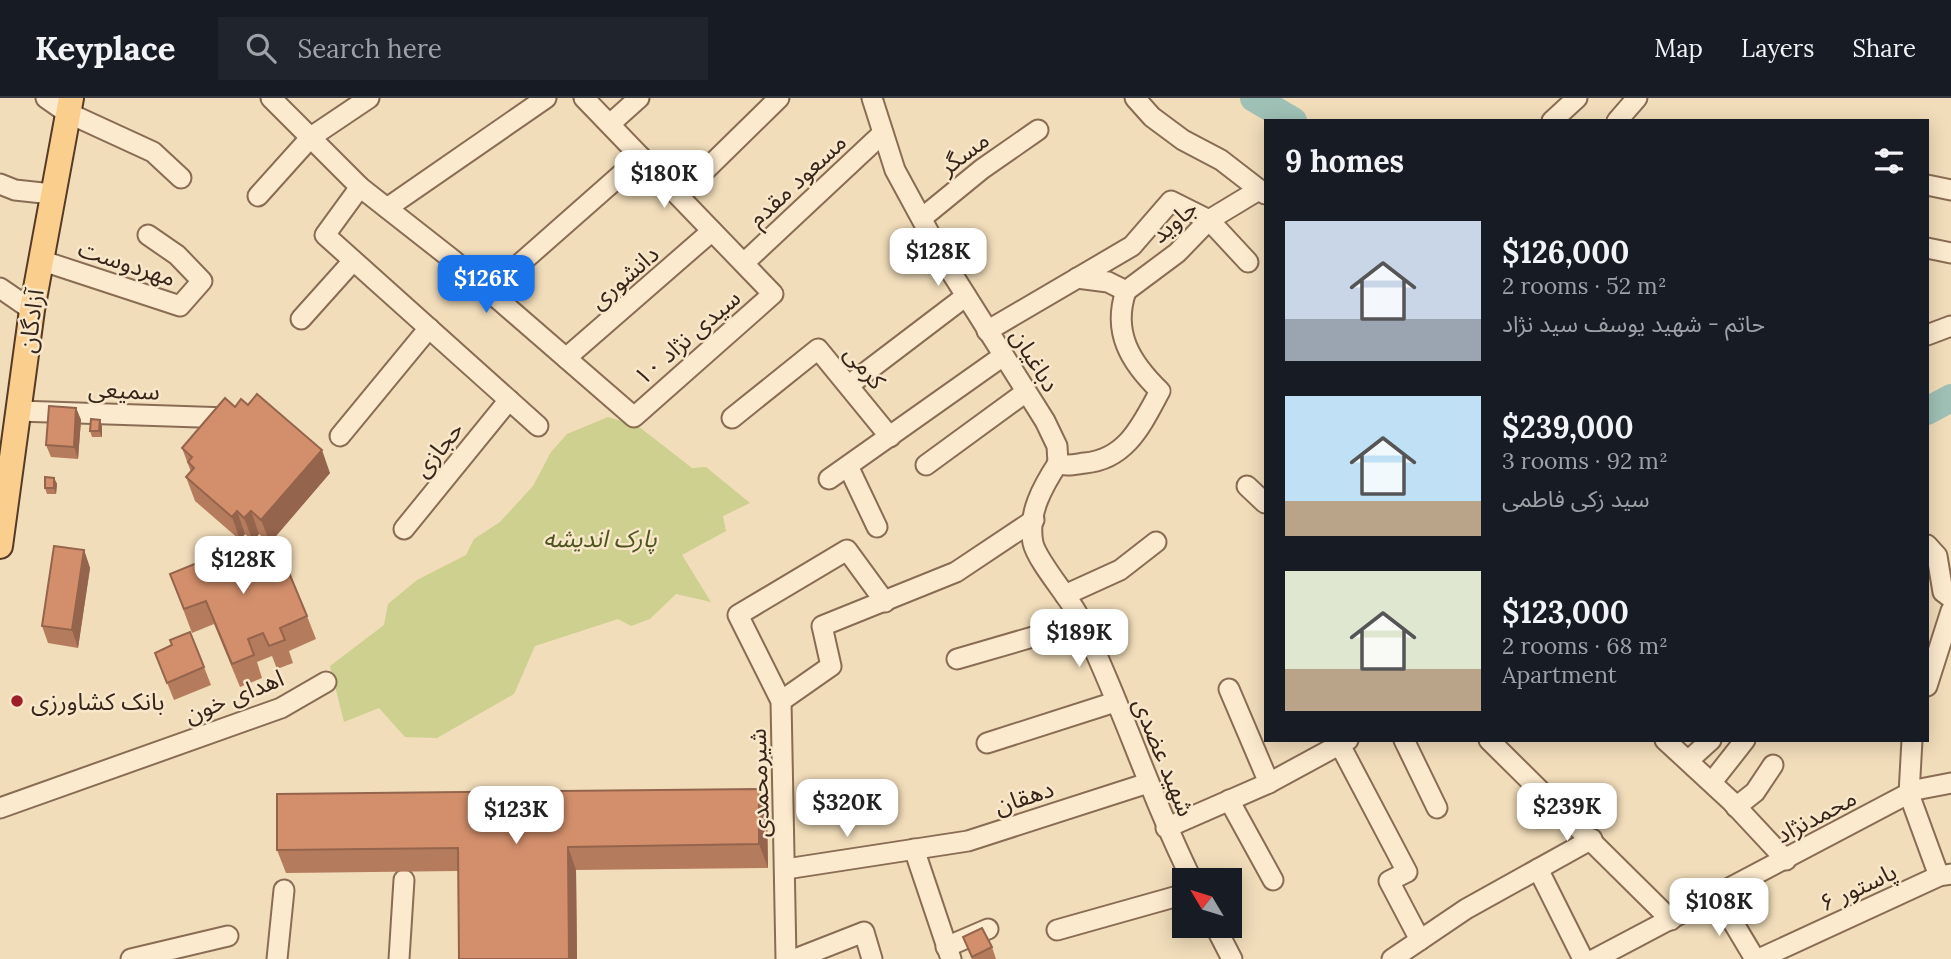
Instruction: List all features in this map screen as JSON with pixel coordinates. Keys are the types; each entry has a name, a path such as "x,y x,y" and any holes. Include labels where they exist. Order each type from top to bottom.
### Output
{"main road":[{"name":"آزادگان","path":"0,546 2,512 52,194 61,102"}],"street":[{"path":"271,98 360,187 489,291 566,358"},
{"path":"258,196 311,137 369,98"},
{"path":"387,208 546,98"},
{"path":"584,98 744,263"},
{"path":"610,124 639,98"},
{"path":"679,197 779,98"},
{"name":"دباغیان","path":"872,98 895,170 966,296 1057,446 1058,463"},
{"path":"1135,98 1152,117 1183,140 1221,160 1261,192"},
{"path":"1554,119 1577,98"},
{"path":"61,102 153,152 181,178"},
{"name":"مسگر","path":"922,218 982,169 1038,130"},
{"name":"مسعود مقدم","path":"744,263 883,133"},
{"path":"489,291 641,157"},
{"path":"0,184 15,190 52,194"},
{"path":"1929,185 1951,190"},
{"path":"360,187 325,235 538,426"},
{"name":"جاوید","path":"1126,291 1177,253 1209,220 1261,192"},
{"path":"987,331 1132,246 1171,201 1209,220 1248,262"},
{"name":"دانشوری","path":"566,358 712,231"},
{"name":"مهردوست","path":"40,260 180,306 202,281 177,255 148,235"},
{"path":"1929,248 1951,253"},
{"path":"301,319 353,261"},
{"name":"سیدی نژاد ۱۰","path":"566,358 634,417 773,294 744,263"},
{"path":"1058,463 1063,465 1095,462 1119,453 1139,430 1160,391 1136,366 1120,327 1119,315 1126,291 1108,282 1077,278"},
{"path":"0,288 32,310"},
{"path":"849,385 966,296"},
{"path":"1929,334 1951,326"},
{"path":"340,436 429,328"},
{"name":"کرمی","path":"732,418 818,349 890,437"},
{"path":"829,480 1003,356"},
{"path":"926,465 1026,392"},
{"name":"حجازی","path":"404,529 509,400"},
{"name":"سمیعی","path":"18,411 219,417"},
{"name":"شهید عضدی","path":"1058,463 1042,487 1034,520 1033,543 1081,623 1166,828 1186,868"},
{"path":"848,466 877,527"},
{"path":"1247,486 1264,501"},
{"path":"781,701 831,666 822,626 956,572 1034,520"},
{"path":"1065,595 1120,570 1156,542"},
{"path":"1929,547 1937,556 1943,592 1951,598"},
{"name":"شیرمحمدی","path":"786,959 781,701 738,615 847,550 885,602"},
{"path":"1929,680 1951,611"},
{"path":"957,659 1081,623"},
{"name":"اهدای خون","path":"0,807 281,708 326,682"},
{"path":"1229,689 1269,782"},
{"path":"987,743 1115,702"},
{"path":"1166,828 1269,782 1344,742 1407,872 1389,881 1420,940"},
{"path":"1405,742 1437,808"},
{"path":"1491,742 1671,920"},
{"path":"1667,742 1712,782 1786,860"},
{"path":"1689,760 1709,742"},
{"path":"1712,782 1743,742"},
{"path":"1912,742 1909,794 1945,875"},
{"path":"1736,807 1758,788 1773,765"},
{"name":"دهقان","path":"786,869 968,841 1148,783"},
{"name":"محمدنژاد","path":"1595,959 1718,897 1909,794 1951,783"},
{"path":"1229,800 1273,880"},
{"path":"1392,959 1466,909 1592,839"},
{"path":"914,849 949,953 988,929"},
{"path":"1538,869 1583,959"},
{"name":"پاستور ۶","path":"1757,959 1945,875"},
{"path":"399,959 404,880"},
{"path":"277,959 284,890"},
{"path":"1718,897 1757,959"},
{"path":"1057,930 1172,898"},
{"path":"795,959 864,932 872,959"},
{"path":"131,959 228,936"},
{"path":"1221,938 1231,959"}],"green space":[{"name":"پارک اندیشه","path":"608,417 638,426 692,468 706,467 750,503 723,516 726,531 682,555 711,602 676,594 650,619 631,626 618,619 535,646 514,694 437,738 405,737 379,708 344,722 330,666 384,625 388,604 417,580 466,555 474,539 500,522 533,486 551,452 567,434"}],"building":[{"path":"257,394 322,450 261,520 251,511 244,518 237,511 232,517 186,477 194,468 188,462 192,457 182,448 225,398 235,407 241,399 248,405"},
{"path":"49,406 76,408 74,447 46,445"},
{"path":"91,419 100,420 99,431 90,431"},
{"path":"45,477 54,478 54,488 45,488"},
{"path":"253,540 260,559 280,551 307,616 280,628 285,640 269,646 263,633 248,639 254,655 232,664 206,601 184,609 170,574"},
{"path":"54,546 84,550 72,630 42,626"},
{"path":"190,632 204,667 167,683 155,653 172,645 170,640"},
{"path":"759,789 759,844 568,847 569,959 459,959 458,848 277,850 277,794"},
{"path":"982,928 992,947 972,957 963,937"}],"waterway":[{"path":"1254,98 1290,119"},
{"path":"1929,410 1951,398"}],"place":[{"name":"بانک کشاورزی","path":"17,701"}]}
